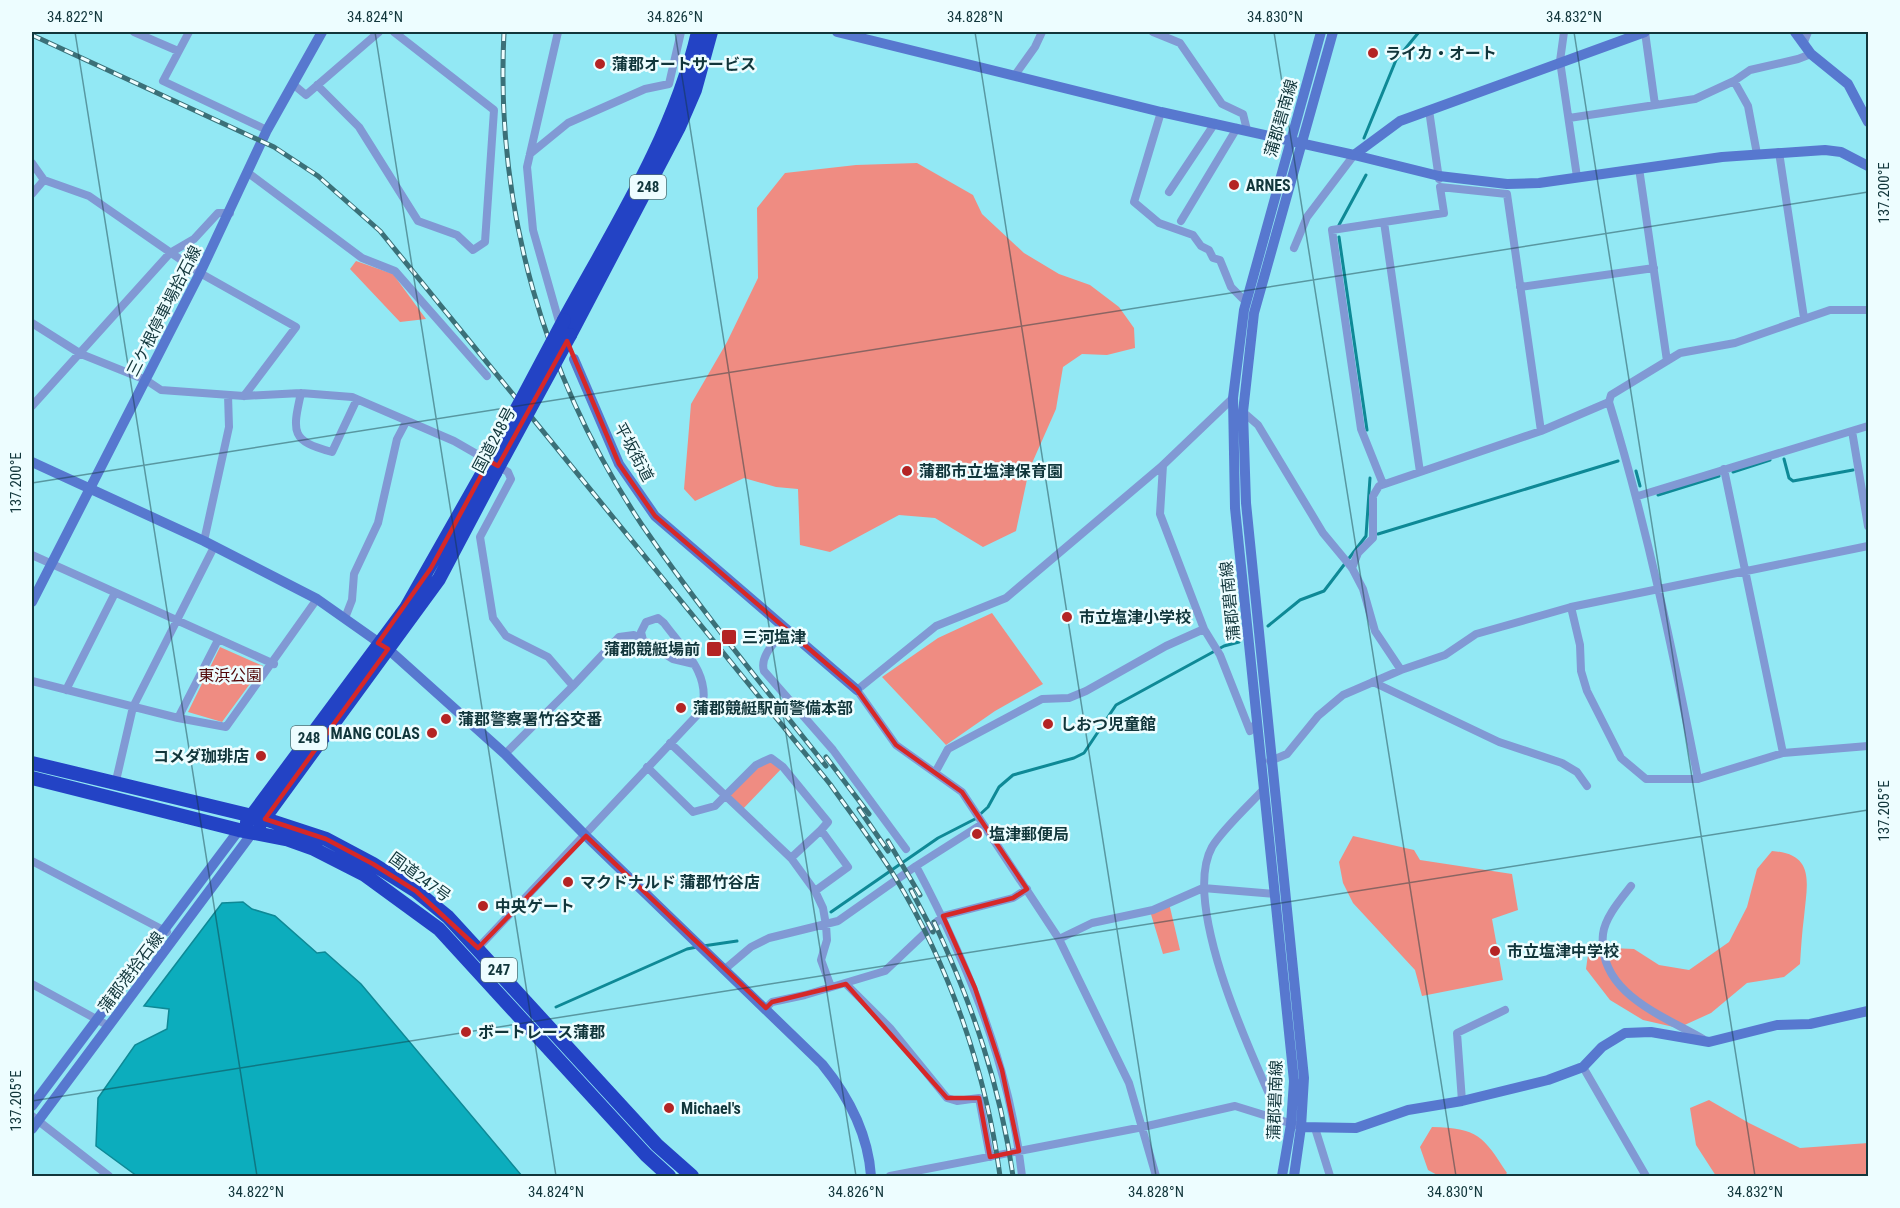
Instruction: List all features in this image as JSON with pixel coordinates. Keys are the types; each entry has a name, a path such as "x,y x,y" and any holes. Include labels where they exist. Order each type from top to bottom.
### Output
{"highway":[{"name":"国道248号","path":"490,470 564,320 669,123 683,87 698,32"},
{"name":"国道248号","path":"246,831 258,818 383,646 570,335 680,128 695,90 711,32"},
{"name":"国道247号","path":"32,763 258,818 326,839 373,864 440,911 478,948 657,1145 692,1176"},
{"name":"国道247号","path":"32,778 286,839 339,860 365,875 439,929 646,1155 669,1176"}],"main road":[{"name":"三ケ根停車場拾石線","path":"32,602 88,488 146,380 230,213 267,130 322,32"},
{"path":"837,32 1161,112 1354,155 1439,181 1507,184 1756,154 1825,150 1841,152 1869,166"},
{"name":"蒲郡碧南線","path":"1282,1176 1296,1125 1304,1078 1267,762 1245,493 1243,412 1254,313 1321,32"},
{"name":"蒲郡碧南線","path":"1294,1176 1296,1125 1294,1081 1264,789 1267,762 1257,722 1235,508 1233,398 1246,302 1295,142 1333,32"},
{"path":"1354,155 1389,128 1429,110 1645,32"},
{"path":"1795,32 1806,37 1811,54 1848,84 1869,122"},
{"name":"平坂街道","path":"574,359 619,464 655,516 857,690"},
{"path":"32,462 204,541 317,599 383,646 505,754 586,836 822,1064 843,1090 864,1140 871,1176"},
{"name":"蒲郡港拾石線","path":"32,1106 164,930 246,831"},
{"name":"蒲郡港拾石線","path":"34,1122 175,939 246,831"},
{"path":"1296,1125 1315,1128 1356,1128 1408,1110 1462,1101 1548,1080 1583,1067 1602,1047 1625,1033 1651,1032 1709,1042 1777,1025 1810,1024 1869,1011"}],"street":[{"path":"134,32 178,51"},
{"path":"189,32 164,81 267,130"},
{"path":"294,85 306,95 379,32"},
{"path":"317,85 359,127 418,221 457,235 473,250 485,242 494,110 394,32"},
{"name":"平坂街道","path":"558,32 527,167 532,230 553,306 574,359"},
{"path":"530,154 568,123 645,90 669,84 681,32"},
{"path":"1015,75 1035,47 1042,32"},
{"path":"1153,32 1180,43 1222,104 1243,114 1242,129 1181,220"},
{"path":"1564,32 1560,61 1577,177"},
{"path":"1645,32 1655,105"},
{"path":"1569,118 1695,99 1734,81 1750,70 1798,60 1811,54"},
{"path":"1734,81 1748,106 1756,154"},
{"path":"1383,484 1361,429 1332,230 1444,213 1429,110"},
{"path":"1161,112 1134,202 1159,223 1193,235 1201,246 1209,250 1213,258 1220,260 1232,287 1246,302"},
{"path":"1169,192 1215,123"},
{"path":"1779,152 1804,318"},
{"path":"1294,248 1307,217 1354,155"},
{"path":"32,163 44,180 89,196 200,273 296,327 244,396"},
{"path":"1639,168 1667,361"},
{"path":"247,172 362,258 395,271 487,376"},
{"path":"32,194 44,180"},
{"path":"1439,181 1507,194 1541,431"},
{"path":"32,406 170,253 194,239 218,213 230,213"},
{"path":"1384,222 1420,472"},
{"path":"1520,287 1654,268"},
{"path":"1698,779 1660,590 1638,496 1609,402 1611,395 1680,353 1735,343 1830,310 1869,310"},
{"path":"32,323 81,354 146,380 161,390 244,396 301,393 357,399 454,441 508,472 511,479 480,537 493,618 506,636 548,657 573,686"},
{"path":"301,393 296,423 301,441 306,445 332,452 357,399"},
{"path":"204,541 229,427 228,395"},
{"path":"857,690 936,626 1006,598 1162,465 1233,398"},
{"path":"1348,564 1372,538 1373,496 1383,484 1541,431 1609,402"},
{"path":"1243,412 1258,425 1323,533 1348,564 1363,589 1375,631 1401,670"},
{"path":"345,618 352,600 354,574 378,523 397,439 406,422"},
{"path":"1638,496 1869,426"},
{"path":"1852,431 1869,526"},
{"path":"1162,465 1160,513 1204,628 1217,649 1250,731 1257,722"},
{"path":"1724,469 1783,753"},
{"path":"1267,762 1287,754 1318,716 1343,695 1401,670 1445,655 1476,634 1571,608 1869,546"},
{"path":"115,785 133,707 214,547"},
{"path":"32,555 274,664"},
{"path":"66,690 115,593"},
{"path":"32,681 226,728 274,664 317,599"},
{"path":"1571,608 1580,645 1581,671 1587,691 1621,758 1646,779 1698,779 1783,753 1869,746"},
{"path":"478,948 586,836 700,711 705,699 702,676 658,618 646,622 641,632 643,640"},
{"path":"786,628 764,657 764,671 833,750 906,849"},
{"path":"936,771 948,749 1042,699 1070,698 1086,691 1166,646 1204,628"},
{"path":"505,754 619,637 634,635 673,659 694,664"},
{"path":"178,718 218,640"},
{"path":"1373,682 1499,742 1562,763 1577,772 1587,786"},
{"name":"平坂街道","path":"857,690 896,744 914,760 936,771 962,792 1059,939 1129,1083 1156,1176"},
{"path":"670,743 791,858 815,891 823,908 826,925 827,939 821,960 831,987"},
{"path":"647,767 693,812 715,806 756,765 771,758 783,767 828,822 791,858"},
{"path":"1264,789 1212,847 1203,888 1215,950 1241,1031 1275,1107 1274,1120"},
{"path":"725,969 751,947 769,938 838,921 979,819"},
{"path":"815,891 848,867 821,830"},
{"path":"32,861 164,930 175,939"},
{"path":"916,866 943,916 975,988 999,1059 1020,1151 1022,1176"},
{"path":"1630,886 1603,933 1609,969 1626,994 1709,1042"},
{"path":"1059,939 1092,923 1153,910 1203,888 1275,894"},
{"path":"766,1008 772,1002 846,984 885,970 943,916 1013,898 1027,889"},
{"path":"32,984 110,1026"},
{"path":"846,984 890,1028 947,1098 957,1101 979,1098 990,1157"},
{"path":"1462,1101 1457,1033 1505,1010"},
{"path":"1583,1067 1646,1176"},
{"path":"890,1176 1143,1127 1235,1106 1296,1125"},
{"path":"34,1122 109,1176"},
{"path":"1315,1128 1330,1176"}],"highlighted area":[{"path":"567,341 619,464 655,516 857,690 896,745 962,792 1027,889 1013,898 943,916 975,988 1002,1070 1019,1151 990,1157 979,1098 947,1098 846,984 772,1002 766,1008 586,836 478,948 416,891 373,864 326,839 265,819 388,649 378,643 431,568 489,461 498,466"}],"green space":[{"path":"917,163 973,195 982,214 1024,253 1059,274 1090,285 1119,307 1134,328 1135,348 1107,355 1082,354 1063,367 1056,409 1029,470 1016,531 983,547 935,518 899,515 830,552 800,545 798,489 776,487 744,478 695,501 684,489 691,404 727,342 758,278 757,208 785,173 856,165"},
{"path":"356,261 393,274 426,319 400,322 350,269"},
{"path":"992,613 1043,684 995,711 946,745 882,677 938,638"},
{"name":"東浜公園","path":"220,647 263,666 222,722 188,712"},
{"path":"771,758 783,767 741,811 724,795"},
{"path":"1353,836 1414,850 1420,860 1512,874 1518,910 1492,919 1503,980 1422,996 1415,970 1353,903 1343,883 1339,862"},
{"path":"1772,851 1786,853 1796,858 1802,864 1807,882 1800,964 1784,977 1747,983 1711,1013 1678,1028 1643,1020 1610,1000 1586,969 1589,947 1634,949 1659,965 1689,970 1729,942 1747,907 1757,869"},
{"path":"1169,903 1180,950 1163,954 1150,911"},
{"path":"1709,1100 1800,1148 1868,1143 1868,1176 1716,1176 1696,1145 1690,1108"},
{"path":"1432,1127 1460,1129 1478,1136 1492,1150 1507,1173 1504,1176 1439,1176 1428,1170 1420,1147"}],"water":[{"path":"243,902 252,909 275,916 317,953 325,952 361,984 522,1176 137,1176 96,1146 98,1098 135,1045 167,1029 169,1009 144,1006 222,903"}],"waterway":[{"path":"1364,138 1396,60 1419,32"},
{"path":"1339,225 1366,175"},
{"path":"1339,237 1367,430"},
{"path":"1784,459 1789,478 1793,481 1853,470"},
{"path":"1733,472 1770,460"},
{"path":"1378,534 1618,461"},
{"path":"1636,471 1640,486"},
{"path":"1658,495 1719,476"},
{"path":"1268,626 1300,600 1324,591 1366,536 1370,478"},
{"path":"831,912 938,838 975,819 988,807 999,787 1013,775 1074,758 1084,753 1116,705 1224,646 1239,642"},
{"path":"703,946 737,941"},
{"path":"556,1007 687,949 697,947"}],"railway":[{"path":"504,32 503,98 508,163 518,227 533,289 553,351 578,411 608,469 642,525 709,617 826,766"},
{"path":"32,35 274,147 318,176 380,231 830,784 895,877 933,947 963,1021 985,1098 1000,1176"},
{"path":"826,757 869,814"},
{"path":"859,809 888,851"},
{"path":"888,841 920,895"},
{"path":"911,890 933,932"},
{"path":"934,922 973,1015 993,1078 1013,1176"}],"place":[{"name":"ライカ・オート","path":"1373,53"},
{"name":"蒲郡オートサービス","path":"600,64"},
{"name":"ARNES","path":"1234,185"},
{"name":"蒲郡市立塩津保育園","path":"907,471"},
{"name":"市立塩津小学校","path":"1067,617"},
{"name":"三河塩津","path":"729,637"},
{"name":"蒲郡競艇場前","path":"714,649"},
{"name":"蒲郡競艇駅前警備本部","path":"681,708"},
{"name":"蒲郡警察署竹谷交番","path":"446,719"},
{"name":"しおつ児童館","path":"1048,724"},
{"name":"MANG COLAS","path":"432,733"},
{"name":"コメダ珈琲店","path":"261,756"},
{"name":"塩津郵便局","path":"977,834"},
{"name":"マクドナルド 蒲郡竹谷店","path":"568,882"},
{"name":"中央ゲート","path":"483,906"},
{"name":"市立塩津中学校","path":"1495,951"},
{"name":"ボートレース蒲郡","path":"466,1032"},
{"name":"Michael's","path":"669,1108"}]}
